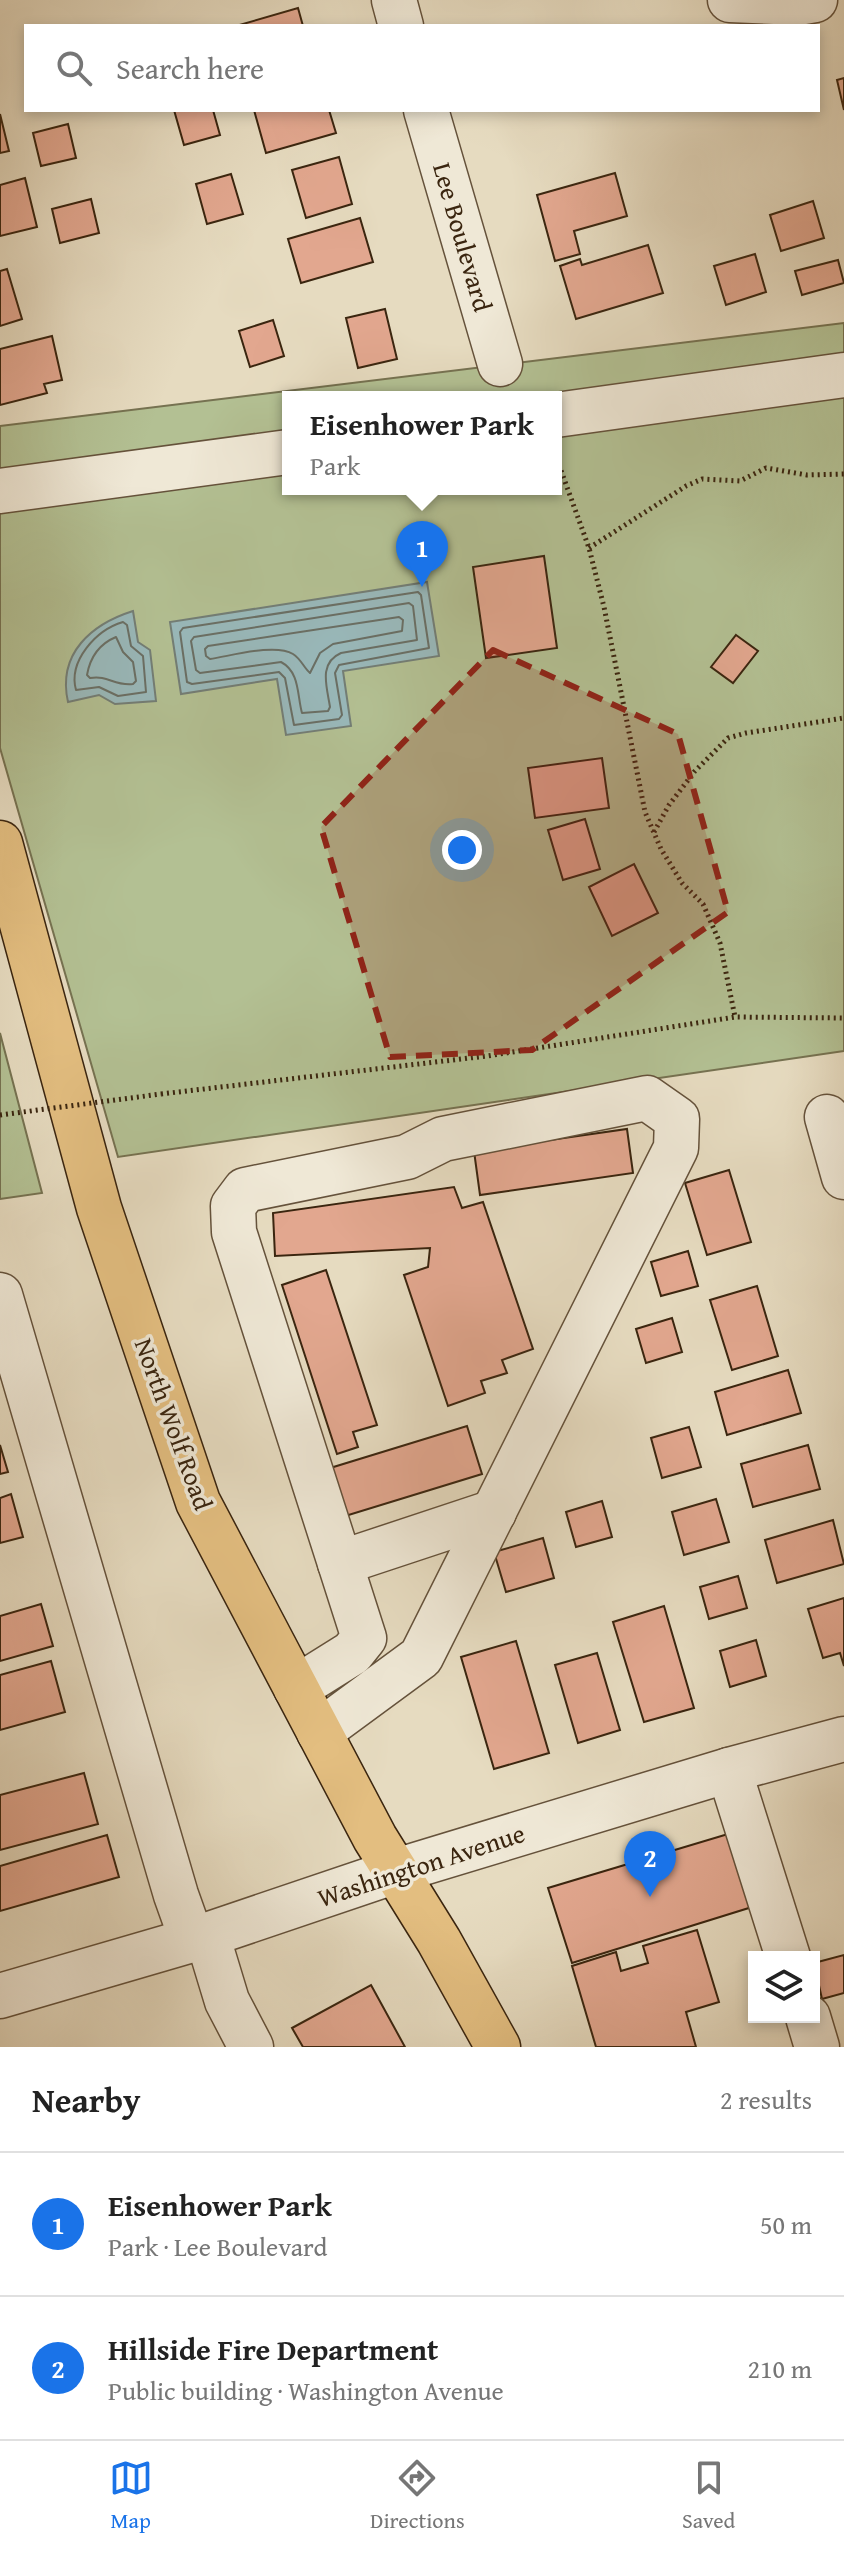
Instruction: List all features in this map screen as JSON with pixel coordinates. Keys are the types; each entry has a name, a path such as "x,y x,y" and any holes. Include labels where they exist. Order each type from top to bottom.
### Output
{"main road":[{"name":"North Wolf Road","path":"0,843 99,1208 198,1502 375,1838 498,2047"}],"street":[{"path":"394,0 400,24"},
{"path":"730,0 798,3 815,0"},
{"name":"Lee Boulevard","path":"427,112 500,364"},
{"path":"562,414 844,375"},
{"path":"0,491 282,453"},
{"path":"296,1688 352,1653 364,1638 234,1232 233,1206 245,1190 407,1157 443,1139 647,1098 677,1119 676,1148 421,1657 319,1732"},
{"path":"827,1117 844,1177"},
{"path":"0,1295 176,1895 200,1937 227,2001 251,2047"},
{"path":"340,1563 494,1512"},
{"name":"Washington Avenue","path":"0,1996 200,1937 396,1871 729,1770 844,1739"},
{"path":"729,1770 786,1951"},
{"path":"810,2023 817,2047"}],"path":[{"path":"589,548 702,479 740,481 766,468 807,475 844,474"},
{"path":"562,473 589,548 604,607 645,812 661,849 682,883 703,904 720,943 735,1017"},
{"path":"654,832 669,805 695,771 728,738 844,718"},
{"path":"0,1115 487,1056 735,1017 844,1018"}],"highlighted area":[{"path":"493,650 678,734 728,912 532,1050 390,1057 321,827"}],"green space":[{"path":"844,323 844,1051 118,1157 0,748 0,426 282,392 282,495 562,495 562,391 287,391"},
{"path":"0,1033 42,1193 0,1199"}],"water":[{"path":"427,582 439,656 343,671 351,726 286,735 277,679 181,694 170,622"},
{"path":"133,611 138,642 150,650 156,701 115,704 99,695 68,702 68,669 81,643 104,624"}],"building":[{"path":"298,8 302,24 243,24"},
{"path":"844,78 844,110 837,80"},
{"path":"175,112 214,112 220,135 184,145"},
{"path":"255,112 330,112 336,133 266,153"},
{"path":"0,114 9,151 0,153"},
{"path":"68,124 76,158 41,166 33,133"},
{"path":"339,157 352,204 306,218 292,170"},
{"path":"615,173 627,216 574,231 580,254 555,261 537,195"},
{"path":"231,174 243,214 207,224 196,184"},
{"path":"25,178 37,227 0,236 0,185"},
{"path":"91,199 99,233 60,243 52,209"},
{"path":"813,201 824,238 781,251 770,215"},
{"path":"360,218 373,262 301,283 288,239"},
{"path":"648,245 663,293 576,319 560,266 580,259 582,265"},
{"path":"755,254 766,292 726,305 714,266"},
{"path":"838,260 844,283 802,295 795,271"},
{"path":"7,269 22,319 0,326 0,271"},
{"path":"385,309 397,359 358,368 346,318"},
{"path":"273,320 284,356 250,367 239,331"},
{"path":"52,336 62,380 44,384 47,393 0,405 0,349"},
{"path":"544,556 557,648 486,658 473,567"},
{"path":"736,635 758,651 733,683 711,667"},
{"path":"602,758 609,808 535,818 528,768"},
{"path":"585,819 600,869 563,880 548,830"},
{"path":"634,864 658,913 612,936 589,887"},
{"path":"627,1129 633,1173 480,1195 474,1151"},
{"path":"729,1170 751,1242 707,1255 685,1183"},
{"path":"454,1187 462,1208 483,1202 533,1349 502,1360 507,1373 481,1381 485,1393 448,1406 404,1275 428,1267 430,1248 275,1256 273,1213"},
{"path":"688,1251 698,1286 661,1296 651,1262"},
{"path":"326,1270 377,1425 353,1432 358,1447 337,1454 282,1285"},
{"path":"757,1286 778,1356 732,1370 710,1300"},
{"path":"672,1318 682,1352 646,1363 636,1329"},
{"path":"788,1370 801,1413 727,1435 715,1392"},
{"path":"467,1426 482,1474 342,1517 327,1469"},
{"path":"689,1427 701,1467 662,1478 651,1438"},
{"path":"0,1445 8,1472 0,1474"},
{"path":"808,1445 820,1489 753,1507 741,1464"},
{"path":"11,1494 23,1537 0,1543 0,1498"},
{"path":"716,1499 729,1542 684,1555 672,1512"},
{"path":"602,1501 612,1537 576,1547 566,1512"},
{"path":"833,1520 844,1564 777,1583 765,1540"},
{"path":"543,1538 554,1578 506,1592 494,1552"},
{"path":"738,1576 747,1608 709,1619 700,1587"},
{"path":"844,1598 844,1666 840,1653 823,1658 808,1609"},
{"path":"41,1604 53,1646 0,1661 0,1616"},
{"path":"664,1606 694,1708 644,1722 613,1622"},
{"path":"756,1640 766,1676 730,1687 720,1651"},
{"path":"516,1641 549,1753 494,1769 461,1657"},
{"path":"597,1653 620,1730 578,1743 555,1665"},
{"path":"51,1661 65,1712 0,1730 0,1675"},
{"path":"84,1773 98,1824 0,1850 0,1795"},
{"path":"728,1834 752,1907 572,1963 548,1888"},
{"path":"107,1835 119,1877 0,1911 0,1866"},
{"path":"697,1930 719,2002 686,2012 696,2047 596,2047 572,1966 616,1952 621,1971 648,1963 643,1946"},
{"path":"844,1955 844,1993 822,1999 820,1961"},
{"path":"371,1985 405,2047 303,2047 292,2028"}],"place":[{"name":"Eisenhower Park","path":"422,587"},
{"name":"Hillside Fire Department","path":"650,1897"}]}
